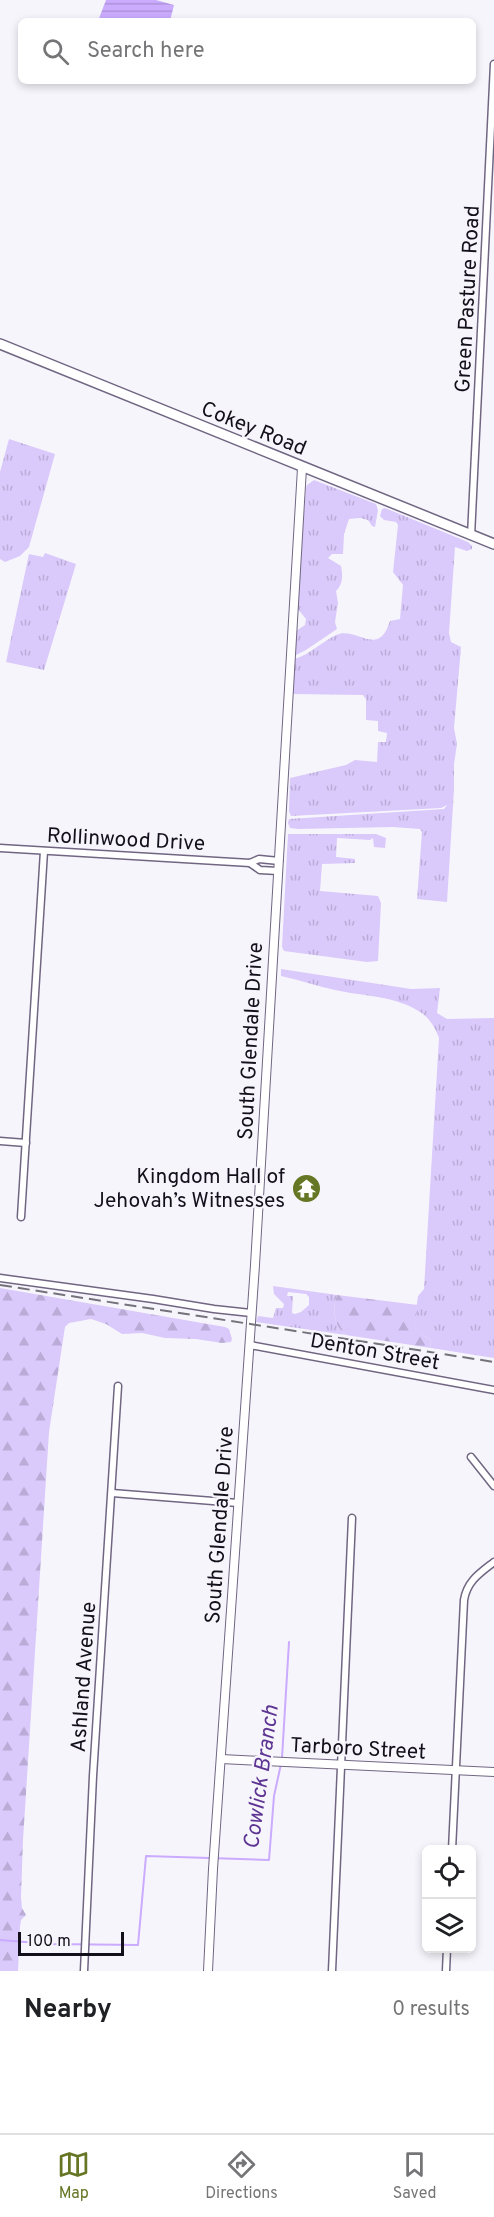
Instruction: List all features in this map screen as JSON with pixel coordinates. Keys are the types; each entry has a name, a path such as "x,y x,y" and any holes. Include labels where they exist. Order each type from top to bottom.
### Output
{"main road":[{"name":"Cokey Road","path":"0,344 494,544"}],"street":[{"name":"Green Pasture Road","path":"471,536 494,64"},
{"name":"South Glendale Drive","path":"208,1971 250,1345 302,468"},
{"name":"Rollinwood Drive","path":"0,848 250,863 259,860 279,861"},
{"path":"21,1217 44,851"},
{"name":"Rollinwood Drive","path":"250,863 260,870 278,871"},
{"path":"0,1141 26,1143"},
{"path":"0,1278 251,1313"},
{"name":"Denton Street","path":"250,1345 494,1390"},
{"name":"Ashland Avenue","path":"84,1971 93,1776 118,1386"},
{"path":"471,1457 494,1486"},
{"path":"112,1493 238,1503"},
{"path":"332,1971 352,1518"},
{"path":"452,1845 464,1600 471,1581 494,1562"},
{"name":"Tarboro Street","path":"221,1760 494,1772"},
{"path":"446,1971 447,1953"}],"green space":[{"path":"9,439 55,454 29,547 20,556 5,562 0,559 0,472"},
{"path":"314,480 376,504 378,510 375,527 368,520 349,519 344,534 343,554 332,554 328,558 341,566 342,570 341,583 336,591 338,603 335,622 337,629 296,655 296,631 305,625 306,619 297,608 306,488"},
{"path":"385,508 468,542 472,546 472,549 467,551 455,547 449,633 451,642 461,647 454,728 457,744 447,902 417,899 422,832 420,829 393,827 298,829 290,828 288,823 289,819 444,809 447,805 441,808 291,816 289,811 290,778 346,765 355,760 377,762 378,742 386,742 387,733 378,731 378,721 366,720 366,699 363,695 292,694 295,659 336,635 344,633 373,640 379,638 390,621 400,619 403,585 393,572 398,525 380,516 382,509"},
{"path":"45,553 76,564 44,670 6,662 29,554 43,557"},
{"path":"288,834 376,834 386,838 385,848 374,847 373,838 370,840 337,838 336,857 355,859 355,863 322,864 320,891 378,896 381,903 378,961 367,962 284,951 282,947"},
{"path":"281,969 411,989 440,988 437,1013 447,1019 494,1018 494,1358 431,1348 430,1339 417,1332 414,1326 418,1296 424,1289 439,1038 434,1027 423,1014 401,1003 335,990 281,976"},
{"path":"273,1286 337,1295 334,1306 336,1322 346,1335 256,1322 258,1316 273,1318 276,1308 283,1308 284,1304 274,1294","holes":["288,1292 306,1294 309,1297 309,1305 301,1312 292,1313 293,1296 287,1296"]},
{"path":"0,1288 225,1327 229,1329 232,1339 231,1342 222,1343 165,1338 142,1333 122,1334 106,1324 91,1319 69,1323 65,1327 49,1432 23,1840 21,1897 22,1908 26,1915 21,1920 20,1927 18,1971 0,1971"},
{"path":"337,1295 418,1305 415,1326 418,1332 430,1339 431,1348 346,1335 336,1322 334,1306"}],"shaded area":[{"path":"106,0 156,0 174,5 171,18 99,18"}],"waterway":[{"name":"Cowlick Branch","path":"282,1758 289,1642"},
{"name":"Cowlick Branch","path":"0,1940 50,1944 138,1945 146,1856 269,1860 274,1796 281,1764"}],"railway":[{"path":"0,1285 494,1362"}],"place":[{"name":"Kingdom Hall of Jehovah’s Witnesses","path":"306,1188"}]}
